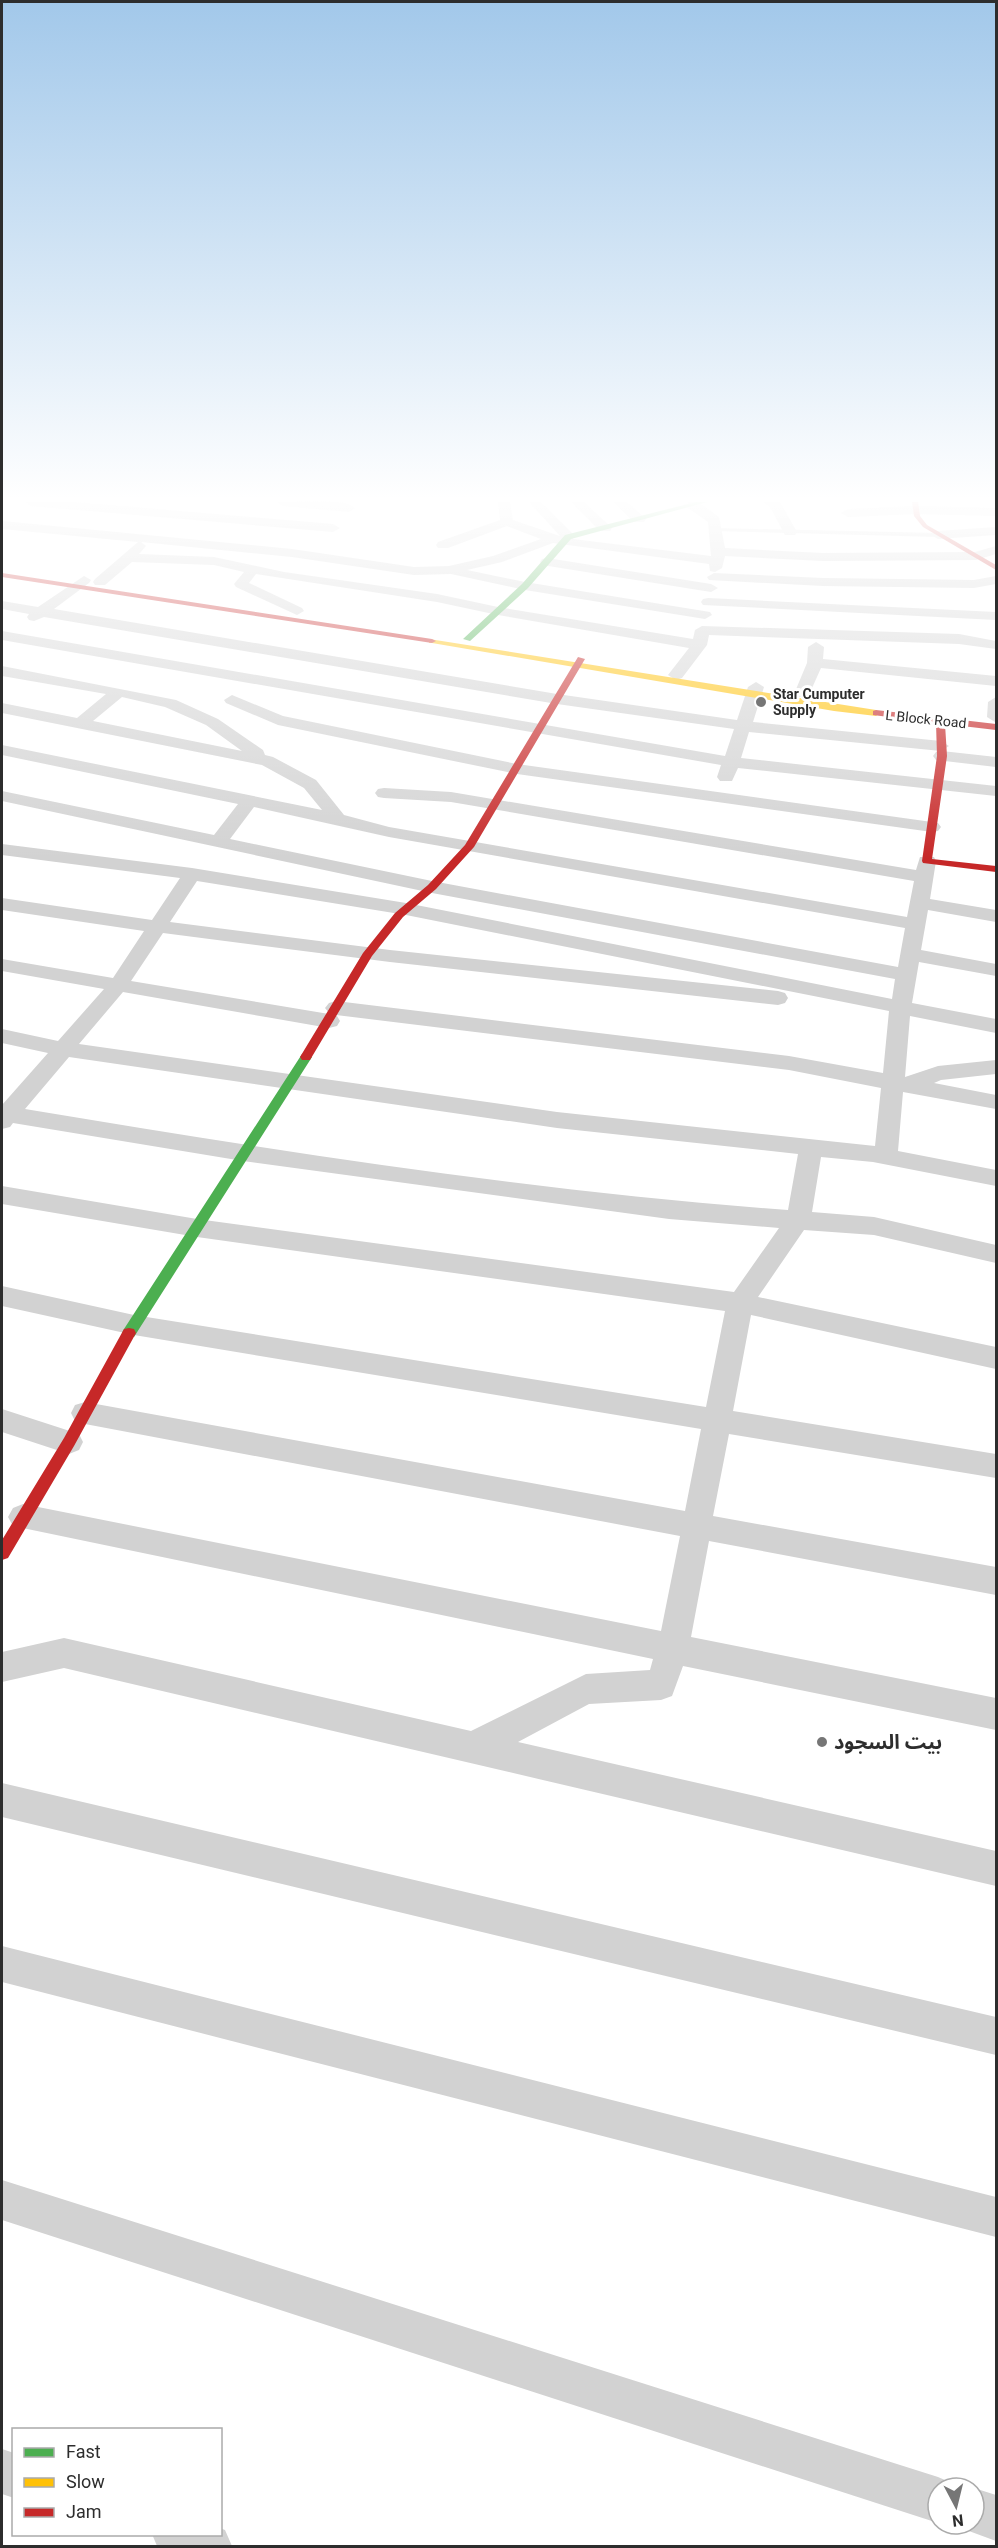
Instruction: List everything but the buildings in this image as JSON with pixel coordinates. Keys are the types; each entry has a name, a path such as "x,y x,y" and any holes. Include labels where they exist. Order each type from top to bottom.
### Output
{"main road":[{"name":"L Block Road","path":"313,621 754,691 802,694 996,716"},
{"name":"L Block Road","path":"357,621 467,639 579,663 676,675 834,708 940,720 996,716"},
{"path":"467,639 487,621"},
{"path":"2,1550 69,1442 134,1325 333,1014 367,955 406,909 432,887 469,847 579,663"},
{"path":"940,720 942,751 926,869 996,869"}],"street":[{"path":"3,638 27,621"},
{"path":"93,621 557,699 942,751 996,762"},
{"path":"676,675 702,621"},
{"path":"757,621 816,634 959,639 996,645"},
{"path":"802,694 815,663 817,621"},
{"path":"3,638 732,762 996,791"},
{"path":"815,663 996,681"},
{"path":"2,671 170,703 212,722 267,761 310,784 338,819"},
{"path":"722,843 732,762 754,691"},
{"path":"81,723 119,692"},
{"path":"232,700 278,720 517,769 932,827"},
{"path":"2,708 267,761"},
{"path":"2,750 469,847 918,914 996,916"},
{"path":"384,793 451,797 722,843 926,869 900,1009 901,1082 886,1156"},
{"path":"2,796 432,887 908,965 996,970"},
{"path":"218,842 249,801"},
{"path":"10,856 192,874 406,909 900,1009 996,1026"},
{"path":"3,1116 119,984 192,874"},
{"path":"2,904 156,928 367,955 900,1009"},
{"path":"2,965 333,1014 789,1063 901,1082 996,1102"},
{"path":"2,1036 63,1049 557,1120 886,1156 996,1178"},
{"path":"901,1082 938,1073 996,1067"},
{"path":"3,1116 243,1153 657,1209 874,1226 996,1254"},
{"path":"473,1748 586,1689 661,1685 673,1648 740,1304 798,1220 811,1147"},
{"path":"2,1195 197,1228 740,1304 996,1358"},
{"path":"2,1296 134,1325 996,1466"},
{"path":"85,1413 996,1581"},
{"path":"2,1421 69,1442"},
{"path":"23,1517 996,1714"},
{"path":"2,1667 64,1653 996,1869"},
{"path":"2,1800 996,2036"},
{"path":"2,1964 996,2217"},
{"path":"2,2200 926,2496"},
{"path":"179,2536 209,2547"}],"traffic: fast":[{"path":"467,639 487,621"},
{"path":"129,1333 306,1057"}],"traffic: slow":[{"path":"432,641 876,713"}],"traffic: jam":[{"path":"301,621 432,641"},
{"path":"306,1057 367,955 399,915 432,887 469,847 581,659"},
{"path":"876,713 996,727"},
{"path":"940,720 942,756 927,861 996,869"},
{"path":"2,1553 69,1442 129,1333"}],"place":[{"name":"Star Cumputer Supply","path":"761,702"},
{"name":"بیت السجود","path":"822,1742"}]}
